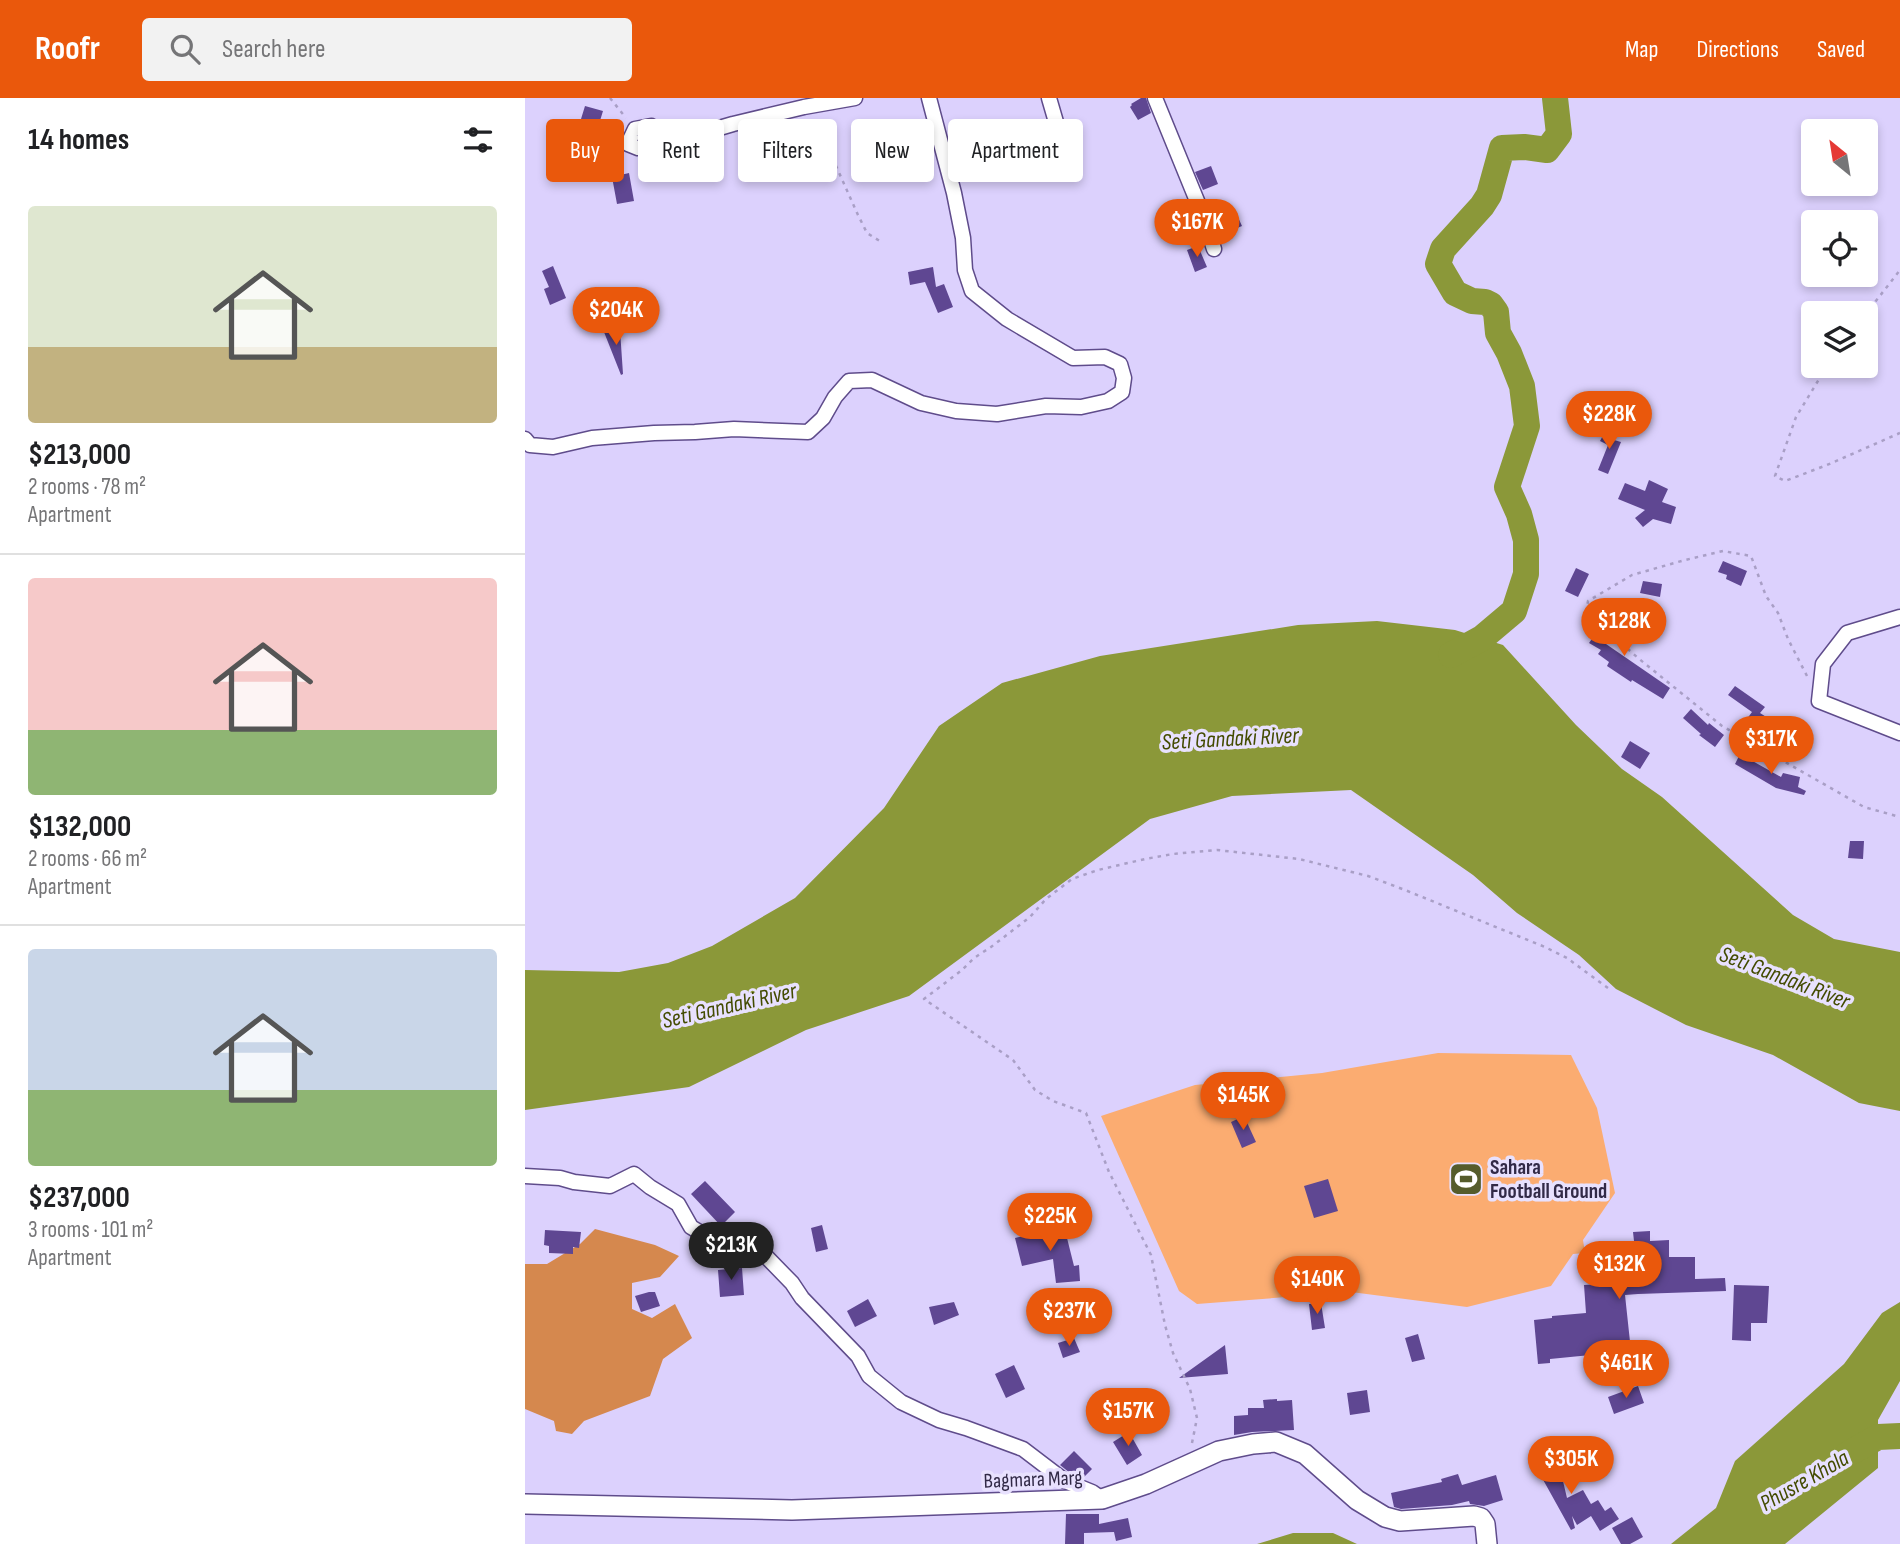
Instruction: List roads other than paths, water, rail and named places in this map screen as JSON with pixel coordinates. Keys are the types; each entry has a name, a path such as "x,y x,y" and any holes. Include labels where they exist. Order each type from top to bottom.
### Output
{"main road":[{"name":"Bagmara Marg","path":"525,1504 792,1510 1102,1499 1146,1484 1219,1451 1276,1442 1304,1454 1357,1500 1385,1517 1400,1521 1474,1516 1481,1518 1485,1524 1487,1544"}],"street":[{"path":"635,129 628,144 638,148 661,145 733,124 855,98"},
{"path":"525,439 530,445 553,447 593,438 654,433 734,429 808,432 823,418 835,397 849,381 872,380 921,403 956,411 997,415 1046,406 1081,407 1108,401 1122,392 1124,378 1121,364 1105,357 1073,358 1007,319 972,291 965,270 963,238 954,193 929,98"},
{"path":"1049,98 1055,119"},
{"path":"1155,98 1214,249"},
{"path":"1900,617 1847,633 1823,664 1819,701 1900,733"},
{"path":"525,1176 560,1178 610,1186 634,1174 678,1204 691,1227 706,1236 730,1237 753,1243 858,1356 869,1376 901,1402 939,1420 966,1427 1023,1449 1065,1480 1102,1499"}],"water":[{"name":"Seti Gandaki River","path":"1377,621 1455,630 1503,645 1576,725 1622,769 1662,797 1793,915 1834,939 1900,952 1900,1111 1859,1103 1773,1055 1686,1025 1616,989 1579,955 1517,913 1473,875 1351,790 1232,796 1150,819 909,996 806,1030 689,1087 525,1110 525,970 619,972 668,963 712,946 795,898 884,808 939,726 1002,683 1100,656 1298,625"},
{"path":"1900,1302 1900,1381 1878,1420 1878,1468 1785,1544 1671,1544 1716,1508 1735,1461 1844,1364 1882,1313"},
{"path":"1293,1533 1333,1533 1357,1544 1257,1544"}],"waterway":[{"path":"1451,655 1482,638 1514,611 1526,574 1526,540 1519,514 1507,487 1527,426 1522,386 1498,333 1496,312 1485,302 1472,301 1455,293 1438,264 1443,249 1489,195 1502,148 1547,150 1559,134 1555,98"},
{"name":"Phusre Khola","path":"1848,1454 1878,1437 1900,1436"}],"place":[{"name":"Sahara Football Ground","path":"1466,1179"}]}
